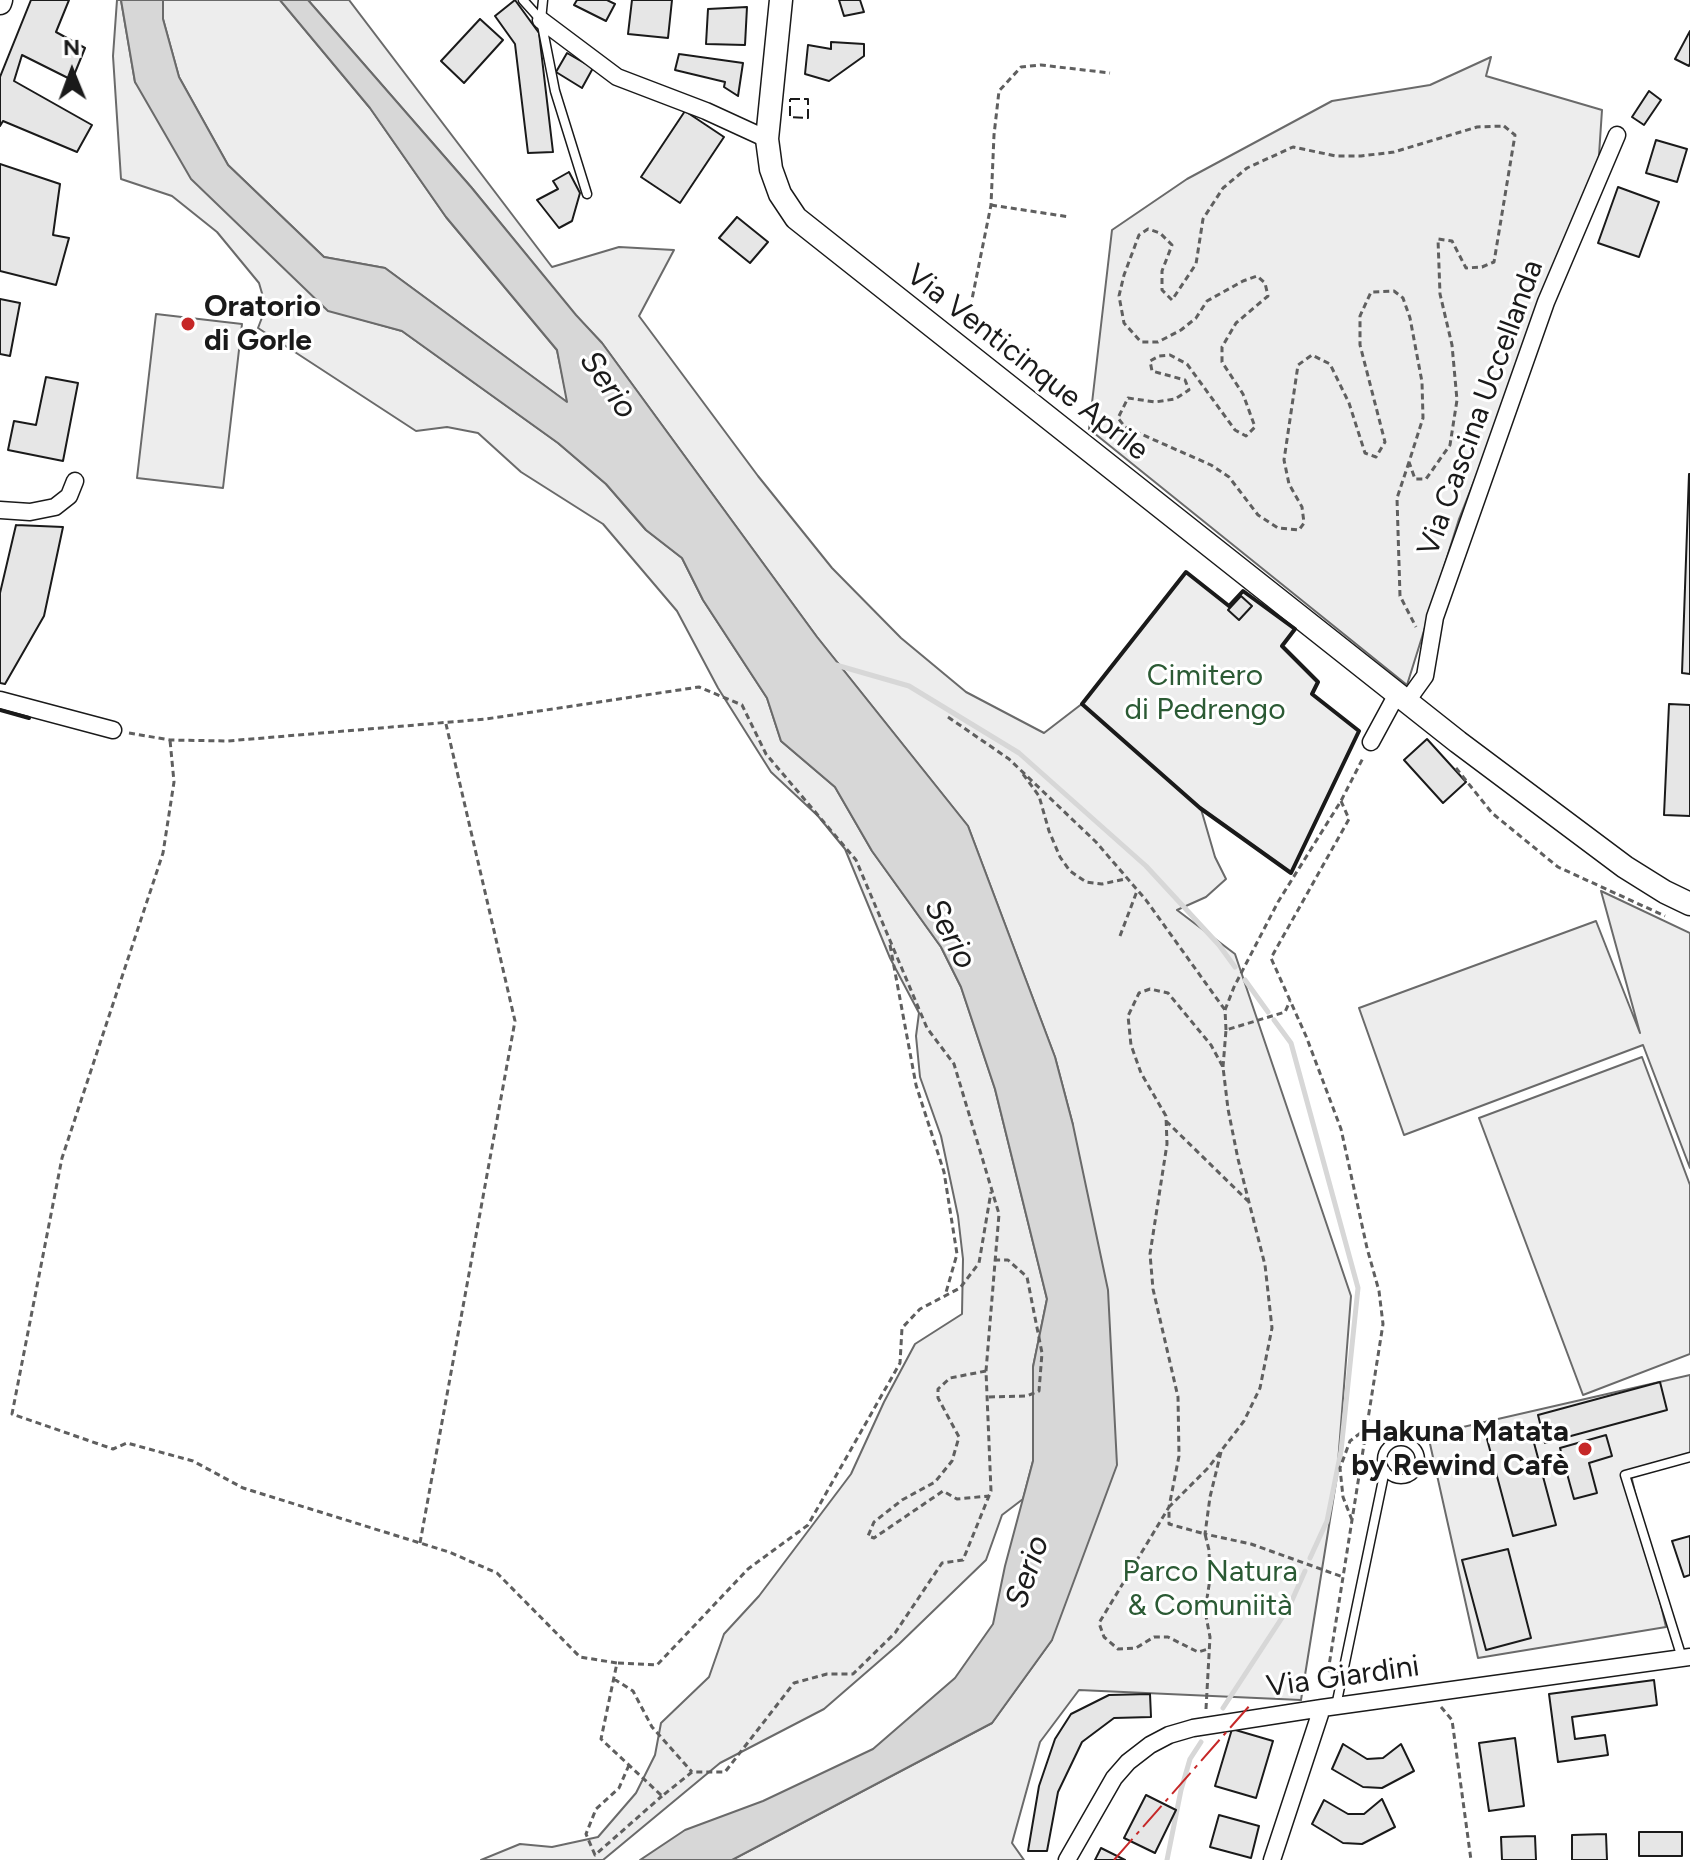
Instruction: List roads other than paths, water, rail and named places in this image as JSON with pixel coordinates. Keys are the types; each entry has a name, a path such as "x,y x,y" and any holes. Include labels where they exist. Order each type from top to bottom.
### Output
{"street":[{"name":"Via Venticinque Aprile","path":"781,0 767,139 771,169 780,194 796,218 1402,698 1625,867 1665,892 1683,913"},
{"path":"541,20 617,77 706,111 767,139"},
{"name":"Via Cascina Uccellanda","path":"1371,742 1402,698 1425,676 1435,617 1478,490 1546,302 1617,135"},
{"path":"0,510 30,512 55,507 69,496 75,481"},
{"path":"0,700 107,728"},
{"name":"Via Giardini","path":"1067,1860 1114,1778 1128,1762 1169,1735 1193,1728 1329,1707 1686,1658"},
{"path":"1272,1860 1329,1707"}],"lane":[{"path":"523,0 541,20"},
{"path":"543,0 541,20 555,91 587,194"},
{"path":"1329,1707 1385,1470 1382,1457 1387,1446 1399,1440 1416,1448 1419,1465 1412,1475 1394,1478 1385,1470"},
{"path":"1686,1658 1625,1475 1690,1457"}],"water":[{"name":"Serio","path":"121,0 163,0 163,19 179,77 228,165 324,257 385,268 567,402 557,350 446,217 370,108 280,0 308,0 602,343 817,637 968,826 1055,1057 1073,1125 1108,1290 1117,1465 1052,1640 992,1723 732,1860 640,1860 685,1830 763,1801 873,1749 955,1678 993,1624 1033,1461 1033,1367 1047,1299 995,1089 961,987 941,947 872,851 835,787 781,741 767,698 703,600 682,558 646,530 606,484 558,443 402,331 328,311 191,179 135,82"}],"waterway":[{"path":"836,665 909,686 1019,753 1146,866 1219,945 1235,967"},
{"path":"1245,980 1268,1012"},
{"path":"1274,1020 1291,1043 1358,1288 1341,1451 1327,1521 1310,1558"},
{"path":"1223,1708 1289,1607 1305,1571"},
{"path":"1167,1860 1181,1790 1190,1759 1201,1742"}],"place":[{"name":"Oratorio di Gorle","path":"188,324"},
{"name":"Hakuna Matata by Rewind Cafè","path":"1585,1449"}],"park label":[{"name":"Cimitero di Pedrengo","path":"1205,693"},
{"name":"Parco Natura & Comuniità","path":"1210,1589"}]}
